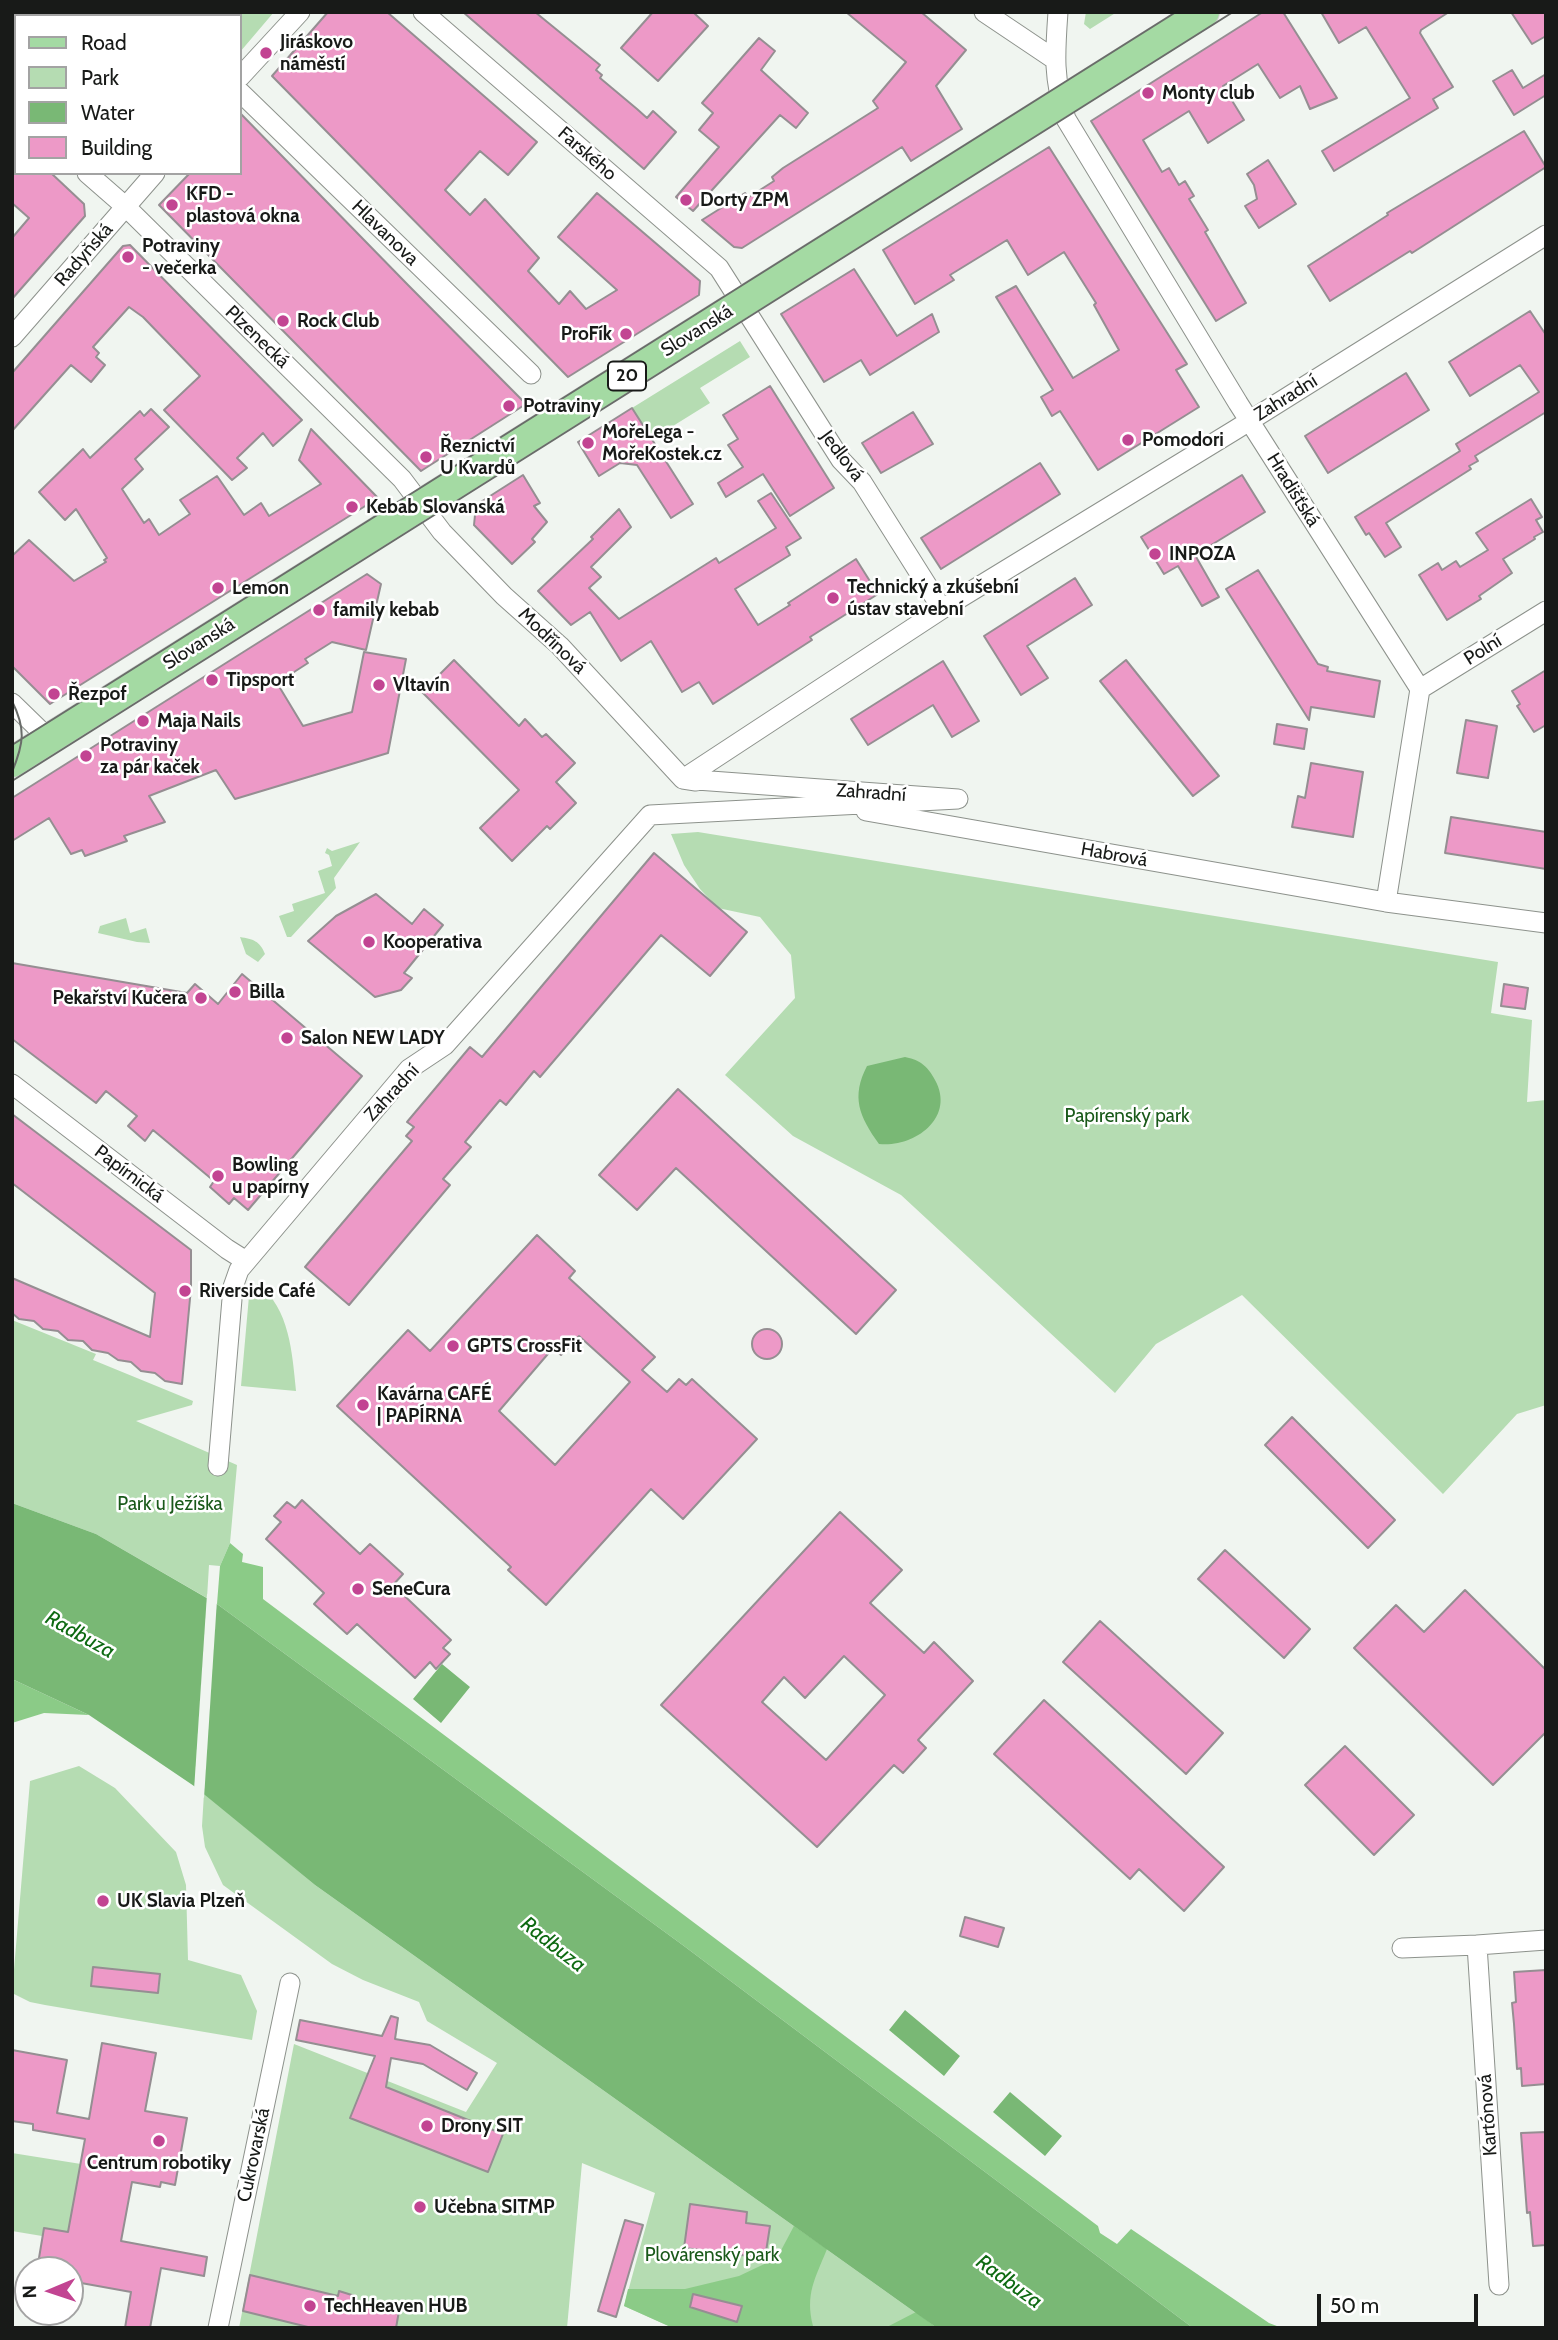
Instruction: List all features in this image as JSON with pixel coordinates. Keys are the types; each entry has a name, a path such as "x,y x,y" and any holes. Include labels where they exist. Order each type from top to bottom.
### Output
{"main road":[{"name":"Slovanská","path":"12,762 1204,12"}],"street":[{"path":"242,75 300,12"},
{"name":"Farského","path":"423,12 719,268 741,303"},
{"path":"984,12 1055,59"},
{"name":"Hradišťská","path":"1058,12 1056,87 1071,128 1250,421 1420,689"},
{"name":"Hlavanova","path":"242,94 531,374"},
{"name":"Plzenecká","path":"89,175 402,479 421,505"},
{"name":"Radyňská","path":"12,337 153,175"},
{"name":"Zahradní","path":"683,779 942,609 1250,421 1546,235"},
{"name":"Jedlová","path":"741,303 841,460 862,482 942,609"},
{"name":"Modřínová","path":"421,505 442,532 504,596 560,646 683,779"},
{"name":"Polní","path":"1420,689 1546,611"},
{"path":"1385,902 1420,689"},
{"path":"12,703 49,739"},
{"name":"Zahradní","path":"218,1466 235,1277 409,1069 445,1045 650,816 958,799 683,779"},
{"name":"Habrová","path":"683,779 1385,902 1546,923"},
{"name":"Papírnická","path":"12,1084 246,1262"},
{"path":"1402,1948 1546,1940"},
{"name":"Kartónová","path":"1477,1945 1499,2285"},
{"name":"Cukrovarská","path":"218,2328 290,1983"}],"green space":[{"path":"154,12 274,12 242,50 242,14"},
{"path":"1086,12 1117,12 1090,29 1084,24"},
{"path":"740,341 750,357 700,388 710,403 652,439 632,408"},
{"name":"Papírenský park","path":"698,832 1498,962 1491,1013 1532,1020 1527,1102 1546,1100 1546,1405 1517,1414 1443,1494 1242,1295 1156,1344 1115,1393 901,1195 793,1136 725,1075 795,998 791,955 760,917 718,908 700,889 684,865 671,834"},
{"path":"360,842 334,878 336,888 291,937 287,937 279,916 294,911 292,904 325,893 318,871 332,866 329,855 325,853 327,848 332,851"},
{"path":"126,918 130,933 146,928 150,943 98,933 100,926"},
{"path":"240,937 261,946 265,954 258,962 246,954"},
{"path":"258,1284 277,1306 288,1333 296,1391 241,1386 249,1296"},
{"name":"Park u Ježíška","path":"12,1320 96,1354 93,1360 193,1401 192,1405 136,1421 237,1465 230,1543 220,1566 209,1565 207,1598 96,1534 12,1503"},
{"name":"UK Slavia Plzeň","path":"79,1766 115,1788 176,1852 186,1885 188,1960 241,1975 257,2011 252,2040 45,2005 30,2002 12,1993 30,1781"},
{"name":"Plovárenský park","path":"204,1793 315,1885 937,2328 673,2328 624,2306 655,2193 582,2163 567,2328 239,2328 294,2044 466,2112 497,2063 427,2021 419,2002 363,1980 332,1964 223,1885 205,1847 202,1826"},
{"path":"12,2153 81,2164 68,2232 44,2228 42,2236 12,2231"}],"shaded area":[{"path":"230,1543 243,1554 242,1562 263,1567 263,1599 1098,2226 1100,2233 1117,2244 1131,2229 1269,2323 1282,2328 1193,2328 684,1946 217,1604 220,1566"},
{"path":"12,1679 89,1715 44,1713 12,1723"},
{"path":"794,2226 827,2249 811,2295 813,2326 817,2328 673,2328 624,2306 628,2289 685,2289 739,2276 777,2258"},
{"path":"916,2312 937,2328 885,2328"}],"water":[{"path":"905,1057 919,1062 931,1073 940,1094 940,1107 936,1118 918,1136 892,1144 879,1144 862,1115 859,1087 867,1066"},
{"name":"Radbuza","path":"12,1503 96,1534 217,1604 684,1946 1193,2328 937,2328 315,1885 194,1786 89,1715 12,1679"},
{"path":"442,1664 470,1687 441,1723 413,1699"},
{"path":"905,2010 960,2056 944,2076 889,2030"},
{"path":"1010,2092 1062,2136 1045,2156 993,2112"}],"pier":[{"path":"207,1594 217,1600 204,1798 194,1790"}],"building":[{"path":"328,12 387,12 537,142 508,175 480,151 445,190 470,215 485,199 539,258 528,271 559,304 570,291 586,309 617,290 558,237 597,193 700,281 699,295 568,377 272,76"},
{"path":"463,12 535,12 600,65 596,70 602,75 600,78 647,118 653,111 676,132 644,169"},
{"path":"653,12 693,12 708,26 658,81 621,48"},
{"path":"846,12 921,12 966,50 936,86 962,129 911,161 902,147 742,248 734,247 702,220 745,193 749,197 774,181 772,177 783,168 878,108 873,101 906,62"},
{"path":"1263,12 1283,12 1337,98 1310,109 1300,86 1280,98 1258,64 1223,86 1244,120 1208,143 1189,111 1143,140 1162,172 1169,168 1179,185 1185,181 1194,196 1189,199 1208,230 1205,232 1246,303 1216,321 1091,121"},
{"path":"1321,12 1449,12 1420,33 1453,87 1433,99 1438,108 1334,171 1322,151 1410,98 1366,27 1339,43"},
{"path":"1511,12 1546,12 1546,36 1532,44"},
{"path":"759,38 775,51 761,70 808,113 796,128 780,115 693,211 676,197 719,147 699,130 713,113 702,103"},
{"path":"1512,70 1523,88 1546,74 1546,95 1514,115 1493,81"},
{"path":"242,115 526,404 421,471 159,205 188,175 242,175"},
{"path":"1524,131 1546,167 1412,253 1410,251 1330,301 1308,266 1388,215 1387,213"},
{"path":"1049,147 1187,364 1176,370 1199,407 1098,470 1060,411 1052,416 1041,397 1053,390 996,297 1016,286 1073,378 1119,350 1094,305 1096,303 1064,252 1028,275 1007,240 950,275 954,280 915,304 883,250"},
{"path":"1268,160 1296,204 1259,228 1245,206 1257,199 1254,185 1247,174"},
{"path":"12,173 53,175 84,204 85,216 12,299 12,238 29,218 12,203"},
{"path":"130,245 302,420 273,446 263,433 237,458 247,468 232,480 164,410 200,376 143,317 129,307 93,347 99,353 96,357 105,365 91,382 71,365 12,431 12,373 123,246"},
{"path":"854,269 897,336 932,314 939,332 870,375 861,360 824,382 781,314"},
{"path":"1530,311 1546,335 1546,412 1475,456 1478,461 1469,466 1471,469 1386,523 1401,547 1385,557 1355,517 1460,451 1456,444 1539,392 1520,365 1470,396 1449,362"},
{"path":"1406,373 1429,410 1328,473 1305,436"},
{"path":"770,386 834,488 790,516 763,474 726,497 718,483 743,467 728,445 738,439 723,415"},
{"path":"632,408 693,504 671,518 637,465 620,463 599,476 578,442"},
{"path":"151,409 169,427 135,459 143,469 122,489 144,523 149,519 159,535 190,514 180,500 217,476 244,515 261,503 269,516 321,484 299,460 311,429 378,498 50,704 12,666 12,556 29,540 74,581 106,562 104,560 107,558 76,509 65,520 39,492 83,449 90,458 140,411 144,416"},
{"path":"913,412 933,444 881,473 862,443"},
{"path":"1040,463 1060,494 941,569 921,538"},
{"path":"523,475 540,503 534,506 547,522 532,539 535,542 512,564 474,525 476,505"},
{"path":"1242,475 1265,512 1195,555 1219,597 1202,606 1178,566 1164,574 1141,537"},
{"path":"771,493 801,538 786,547 790,555 735,589 758,625 856,559 878,594 713,704 699,682 682,692 651,641 621,661 590,612 571,625 538,591 593,539 591,537 619,509 631,527 591,567 601,577 589,588 619,619 716,558 719,563 776,528 758,501"},
{"path":"1531,499 1542,517 1536,520 1543,532 1503,559 1512,573 1479,596 1481,599 1447,620 1419,575 1438,563 1442,570 1456,561 1460,567 1488,550 1476,533"},
{"path":"1258,570 1318,664 1328,667 1327,671 1380,681 1374,717 1311,707 1309,720 1226,589"},
{"path":"367,574 381,584 366,650 332,642 305,659 308,663 277,683 303,726 352,712 364,652 406,659 388,753 235,799 216,770 149,796 165,822 124,836 127,841 85,856 82,850 71,854 49,818 12,841 12,798"},
{"path":"1075,578 1092,605 1027,646 1048,678 1021,695 984,636"},
{"path":"454,660 519,726 525,719 542,737 546,734 575,763 556,782 576,803 550,829 547,826 512,861 480,828 519,790 422,692"},
{"path":"1126,660 1219,776 1193,796 1100,681"},
{"path":"943,661 979,721 952,737 933,705 868,745 851,719"},
{"path":"1546,670 1546,725 1534,732 1517,706 1520,704 1512,691"},
{"path":"1466,720 1497,726 1488,778 1457,773"},
{"path":"1277,724 1307,729 1304,749 1274,744"},
{"path":"1311,763 1363,772 1353,837 1292,827 1298,796 1305,798"},
{"path":"1451,817 1546,832 1546,869 1445,853"},
{"path":"654,853 747,932 710,976 661,935 540,1077 534,1071 506,1105 500,1100 465,1142 471,1147 443,1179 450,1185 349,1305 305,1267 412,1141 406,1136 414,1127 407,1122 470,1047 482,1057"},
{"path":"376,894 412,924 424,909 443,925 404,973 412,978 401,990 375,997 308,941 336,916"},
{"path":"12,963 187,993 195,984 218,1004 242,974 362,1076 248,1210 234,1198 229,1204 210,1187 214,1181 153,1130 145,1141 128,1126 137,1116 106,1091 96,1103 12,1039"},
{"path":"1504,984 1528,988 1525,1009 1501,1006"},
{"path":"678,1089 896,1290 856,1334 676,1168 637,1210 599,1175"},
{"path":"12,1114 191,1250 191,1288 182,1384 165,1381 155,1373 141,1371 131,1362 92,1350 83,1341 68,1340 58,1331 43,1329 34,1321 19,1319 12,1313 12,1278 150,1337 155,1293 12,1183"},
{"path":"537,1235 575,1271 569,1278 655,1357 642,1370 667,1392 679,1379 686,1385 692,1379 757,1439 683,1519 651,1489 546,1605 508,1570 511,1567 337,1406 408,1330 430,1351","holes":["579,1336 630,1382 555,1465 499,1411 553,1348 561,1355"]},
{"path":"767,1329 778,1333 782,1344 778,1355 767,1359 756,1355 752,1344 756,1333"},
{"path":"1292,1417 1395,1520 1368,1548 1265,1445"},
{"name":"SeneCura","path":"302,1500 360,1554 370,1544 403,1574 393,1585 451,1640 443,1648 450,1654 436,1669 430,1662 415,1678 357,1624 347,1634 314,1604 324,1593 266,1539 281,1522 274,1516 287,1502 295,1508"},
{"path":"840,1512 902,1570 870,1603 924,1653 934,1642 973,1681 918,1740 926,1748 903,1773 894,1765 817,1847 661,1705","holes":["844,1656 885,1695 826,1760 762,1702 784,1677 805,1698"]},
{"path":"1225,1550 1310,1629 1284,1658 1198,1579"},
{"path":"1465,1590 1546,1670 1546,1732 1493,1785 1354,1648 1396,1605 1424,1632"},
{"path":"1100,1621 1223,1733 1186,1774 1063,1662"},
{"path":"1044,1700 1224,1867 1184,1911 1139,1869 1130,1879 994,1754"},
{"path":"1345,1746 1414,1815 1374,1855 1305,1785"},
{"path":"965,1917 1004,1928 998,1947 960,1936"},
{"path":"93,1967 160,1974 158,1993 91,1986"},
{"path":"1546,1970 1546,2084 1522,2086 1521,2068 1517,2069 1512,2003 1516,2002 1514,1972"},
{"path":"391,2016 398,2018 395,2039 430,2045 477,2073 467,2090 423,2064 391,2058 386,2087 503,2134 488,2172 350,2118 375,2056 296,2040 300,2020 382,2036"},
{"path":"102,2043 156,2053 145,2111 187,2118 175,2185 161,2182 160,2187 132,2182 121,2241 207,2257 204,2276 161,2268 150,2328 125,2328 131,2292 84,2284 84,2256 39,2256 44,2228 68,2232 85,2139 33,2130 33,2124 12,2121 12,2050 67,2060 57,2113 89,2119"},
{"path":"1546,2132 1546,2245 1533,2246 1530,2212 1527,2213 1521,2133"},
{"path":"690,2204 747,2212 746,2223 770,2226 765,2258 684,2248"},
{"path":"625,2220 643,2225 616,2317 598,2311"},
{"name":"TechHeaven HUB","path":"250,2275 338,2296 339,2291 355,2296 355,2300 399,2311 396,2328 312,2328 243,2311"},
{"path":"693,2294 742,2306 737,2322 690,2307"}],"tram line":[{"path":"12,745 1176,12"},
{"path":"12,781 1233,12"},
{"path":"12,701 20,720 22,736 12,772"}],"place":[{"name":"Jiráskovo náměstí","path":"266,53"},
{"name":"Monty club","path":"1148,93"},
{"name":"Dorty ZPM","path":"686,200"},
{"name":"KFD - plastová okna","path":"172,205"},
{"name":"Potraviny - večerka","path":"128,257"},
{"name":"Rock Club","path":"283,321"},
{"name":"ProFík","path":"626,334"},
{"name":"Potraviny","path":"509,406"},
{"name":"Pomodori","path":"1128,440"},
{"name":"MořeLega - MořeKostek.cz","path":"588,443"},
{"name":"Řeznictví U Kvardů","path":"426,457"},
{"name":"Kebab Slovanská","path":"352,507"},
{"name":"INPOZA","path":"1155,554"},
{"name":"Lemon","path":"218,588"},
{"name":"Technický a zkušební ústav stavební","path":"833,598"},
{"name":"family kebab","path":"319,610"},
{"name":"Tipsport","path":"212,680"},
{"name":"Vltavín","path":"379,685"},
{"name":"Řezpof","path":"54,694"},
{"name":"Maja Nails","path":"143,721"},
{"name":"Potraviny za pár kaček","path":"86,756"},
{"name":"Kooperativa","path":"369,942"},
{"name":"Billa","path":"235,992"},
{"name":"Pekařství Kučera","path":"201,998"},
{"name":"Salon NEW LADY","path":"287,1038"},
{"name":"Bowling u papírny","path":"218,1176"},
{"name":"Riverside Café","path":"185,1291"},
{"name":"GPTS CrossFit","path":"453,1346"},
{"name":"Kavárna CAFÉ | PAPÍRNA","path":"363,1405"},
{"name":"SeneCura","path":"358,1589"},
{"name":"UK Slavia Plzeň","path":"103,1901"},
{"name":"Drony SIT","path":"427,2126"},
{"name":"Centrum robotiky","path":"159,2141"},
{"name":"Učebna SITMP","path":"420,2207"},
{"name":"TechHeaven HUB","path":"310,2306"}]}
